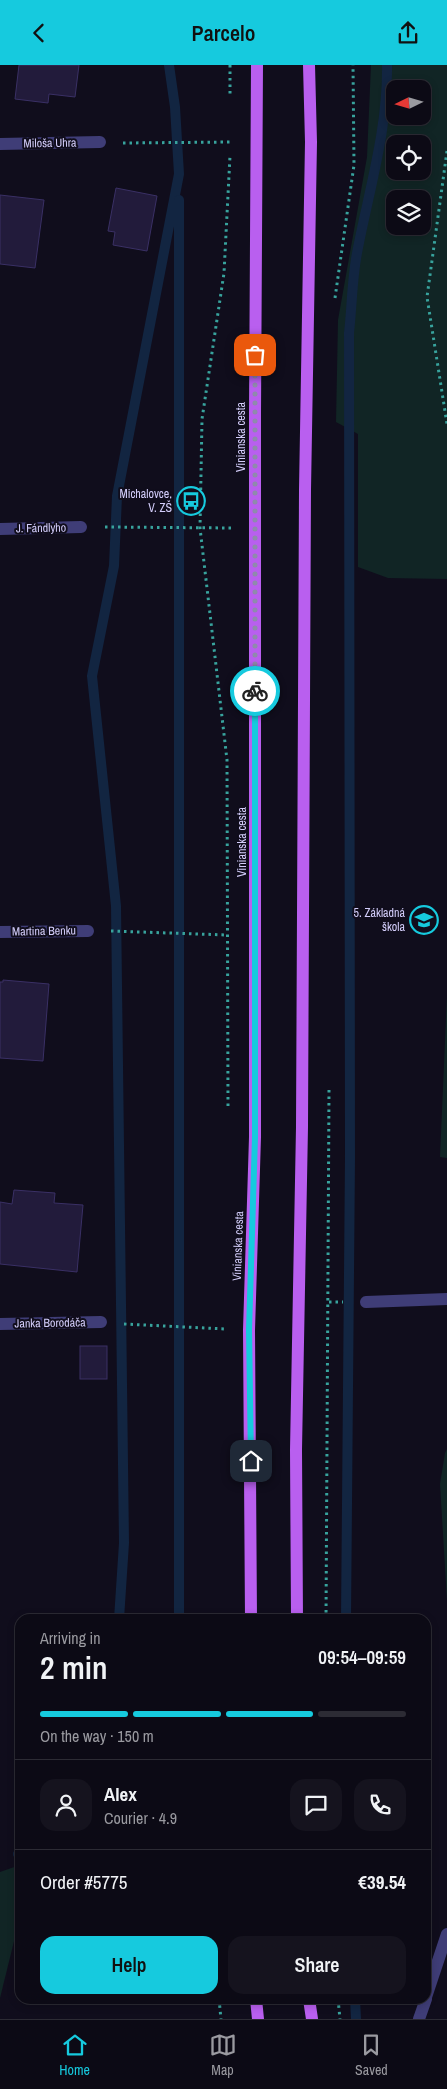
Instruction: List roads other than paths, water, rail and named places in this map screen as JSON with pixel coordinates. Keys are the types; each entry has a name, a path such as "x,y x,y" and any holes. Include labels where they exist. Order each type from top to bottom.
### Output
{"main road":[{"name":"Vinianska cesta","path":"251,1614 249,1330 255,1127 255,529 258,65"},
{"path":"297,1614 296,1450 302,1117 305,490 311,142 310,65"},
{"path":"256,2004 258,2019"},
{"path":"310,2004 312,2019"}],"street":[{"name":"Miloša Uhra","path":"0,144 100,142"},
{"name":"J. Fándlyho","path":"0,529 81,527"},
{"name":"Martina Benku","path":"0,932 88,931"},
{"path":"366,1302 447,1299"},
{"name":"Janka Borodáča","path":"0,1324 101,1322"},
{"path":"431,1983 447,1934"},
{"path":"253,2019 255,2004"},
{"path":"419,2019 424,2004"}],"waterway":[{"path":"119,1614 124,1543 116,906 92,676 114,566 117,496 179,174 175,107 169,65"},
{"path":"346,1614 350,1157 349,333 355,263 381,136 387,65"},
{"path":"179,200 179,1614"},
{"path":"355,2004 356,2019"}],"place":[{"name":"Michalovce, V. ZŠ","path":"191,501"},
{"name":"5. Základná škola","path":"424,920"}]}
